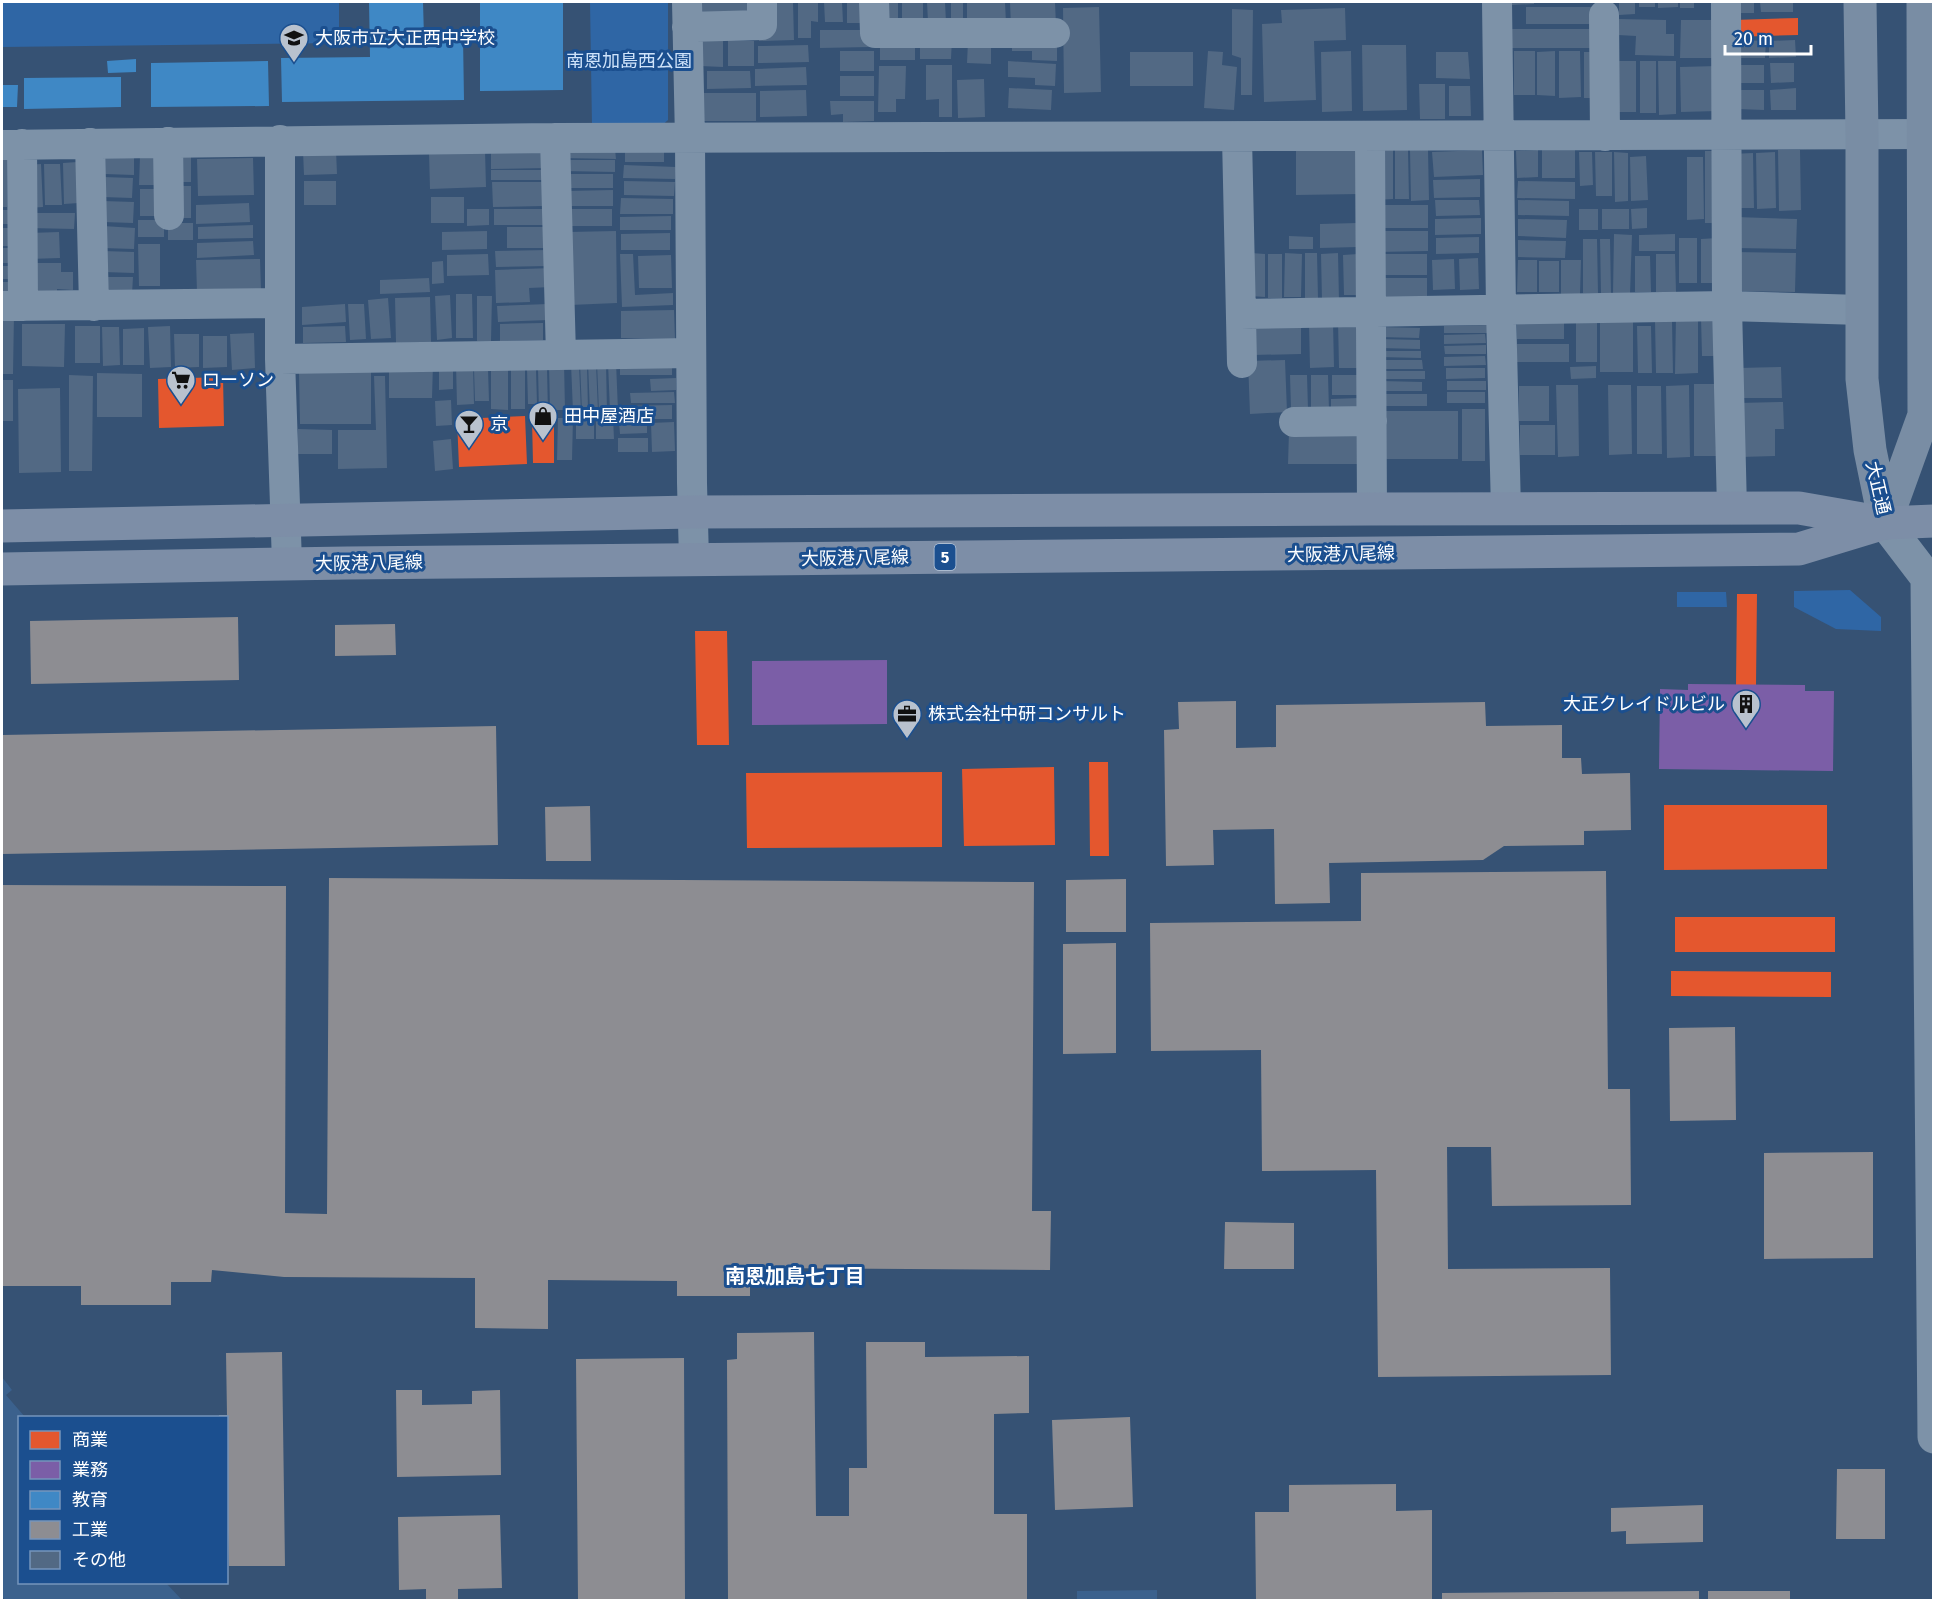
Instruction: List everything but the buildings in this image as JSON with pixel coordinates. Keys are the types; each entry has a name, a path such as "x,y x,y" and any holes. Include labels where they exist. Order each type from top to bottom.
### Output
{"main road":[{"name":"大正通","path":"1860,2 1862,379 1870,450 1885,523"},
{"name":"大正通","path":"1885,523 1924,415 1928,134 1923,2"},
{"name":"大阪港八尾線","path":"2,526 692,512 1372,508 1506,510 1799,508 1885,523 1934,521"},
{"name":"大阪港八尾線","path":"2,569 287,564 1799,549 1885,523"}],"street":[{"path":"694,560 687,14 762,25 762,2"},
{"path":"874,2 875,33 1054,33"},
{"path":"1497,2 1506,510"},
{"path":"1726,2 1727,306 1732,508"},
{"path":"1604,15 1605,136"},
{"path":"279,303 12,306 12,144 555,138 1928,134"},
{"path":"1237,137 1242,363"},
{"path":"1370,137 1372,508"},
{"path":"555,138 561,355"},
{"path":"280,140 279,303 287,564"},
{"path":"168,142 169,215"},
{"path":"90,143 94,306"},
{"path":"1241,314 1727,306 1861,310"},
{"path":"280,359 691,353"},
{"path":"1294,422 1372,421"},
{"path":"1885,523 1927,578 1931,671 1934,1437"}],"green space":[{"path":"2,2 339,2 339,43 2,47"},
{"name":"南恩加島西公園","path":"590,2 668,2 668,120 660,127 592,126"},
{"path":"1850,590 1881,617 1881,631 1836,629 1794,607 1794,591"},
{"path":"1677,592 1726,592 1727,607 1677,607"}],"shaded area":[{"path":"2,1377 12,1390 6,1395 24,1416 18,1416 18,1584 167,1584 182,1600 5,1600 2,1596"},
{"path":"1157,1590 1157,1600 1077,1600 1077,1591"}],"place":[{"name":"大阪市立大正西中学校","path":"294,64"},
{"name":"ローソン","path":"181,406"},
{"name":"田中屋酒店","path":"543,442"},
{"name":"京","path":"469,450"},
{"name":"大正クレイドルビル","path":"1746,730"},
{"name":"株式会社中研コンサルト","path":"907,740"}],"district":[{"name":"南恩加島七丁目","path":"795,1276"}]}
